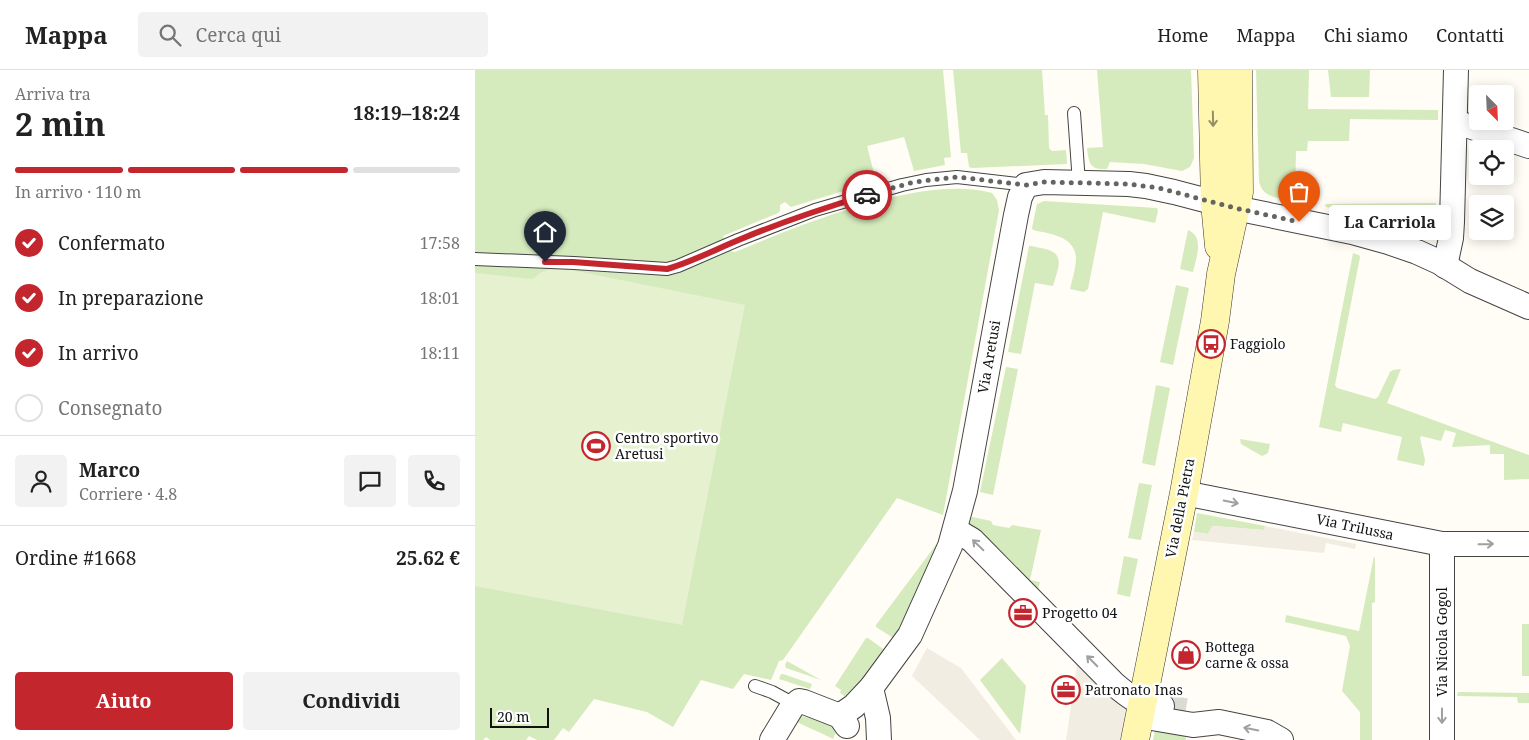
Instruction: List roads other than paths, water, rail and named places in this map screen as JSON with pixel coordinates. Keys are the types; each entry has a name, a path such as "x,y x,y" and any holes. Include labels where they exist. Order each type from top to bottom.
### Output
{"main road":[{"name":"Via della Pietra","path":"1145,716 1215,320 1221,274 1225,206 1212,70"},
{"name":"Via della Pietra","path":"1225,206 1240,179 1238,70"}],"street":[{"path":"1445,266 1452,222 1456,70"},
{"path":"1455,123 1529,146"},
{"path":"1026,185 1044,182 1146,186 1225,206 1375,238 1417,252 1470,281 1529,307"},
{"name":"Via Aretusi","path":"845,722 913,628 948,553 965,491 1016,215 1020,197 1026,185"},
{"name":"Via Trilussa","path":"1184,492 1442,544 1529,544"},
{"path":"955,530 970,538 1131,699 1145,716 1193,725 1219,722"},
{"name":"Via Nicola Gogol","path":"1442,544 1442,740"},
{"path":"871,688 878,718 879,740"},
{"path":"772,740 794,704 799,701 805,702 845,722"},
{"path":"1195,712 1219,722 1267,732 1281,740"}],"lane":[{"path":"1074,113 1079,183"},
{"path":"475,259 573,262 667,269 815,210 902,185 957,177 1026,185"},
{"path":"755,686 772,692 794,704"}],"tunnel":[{"path":"1162,706 1195,712"}],"place":[{"name":"La Carriola","path":"1299,222"},
{"name":"Faggiolo","path":"1211,344"},
{"name":"Centro sportivo Aretusi","path":"596,446"},
{"name":"Progetto 04","path":"1023,613"},
{"name":"Bottega carne & ossa","path":"1186,655"},
{"name":"Patronato Inas","path":"1066,690"}]}
